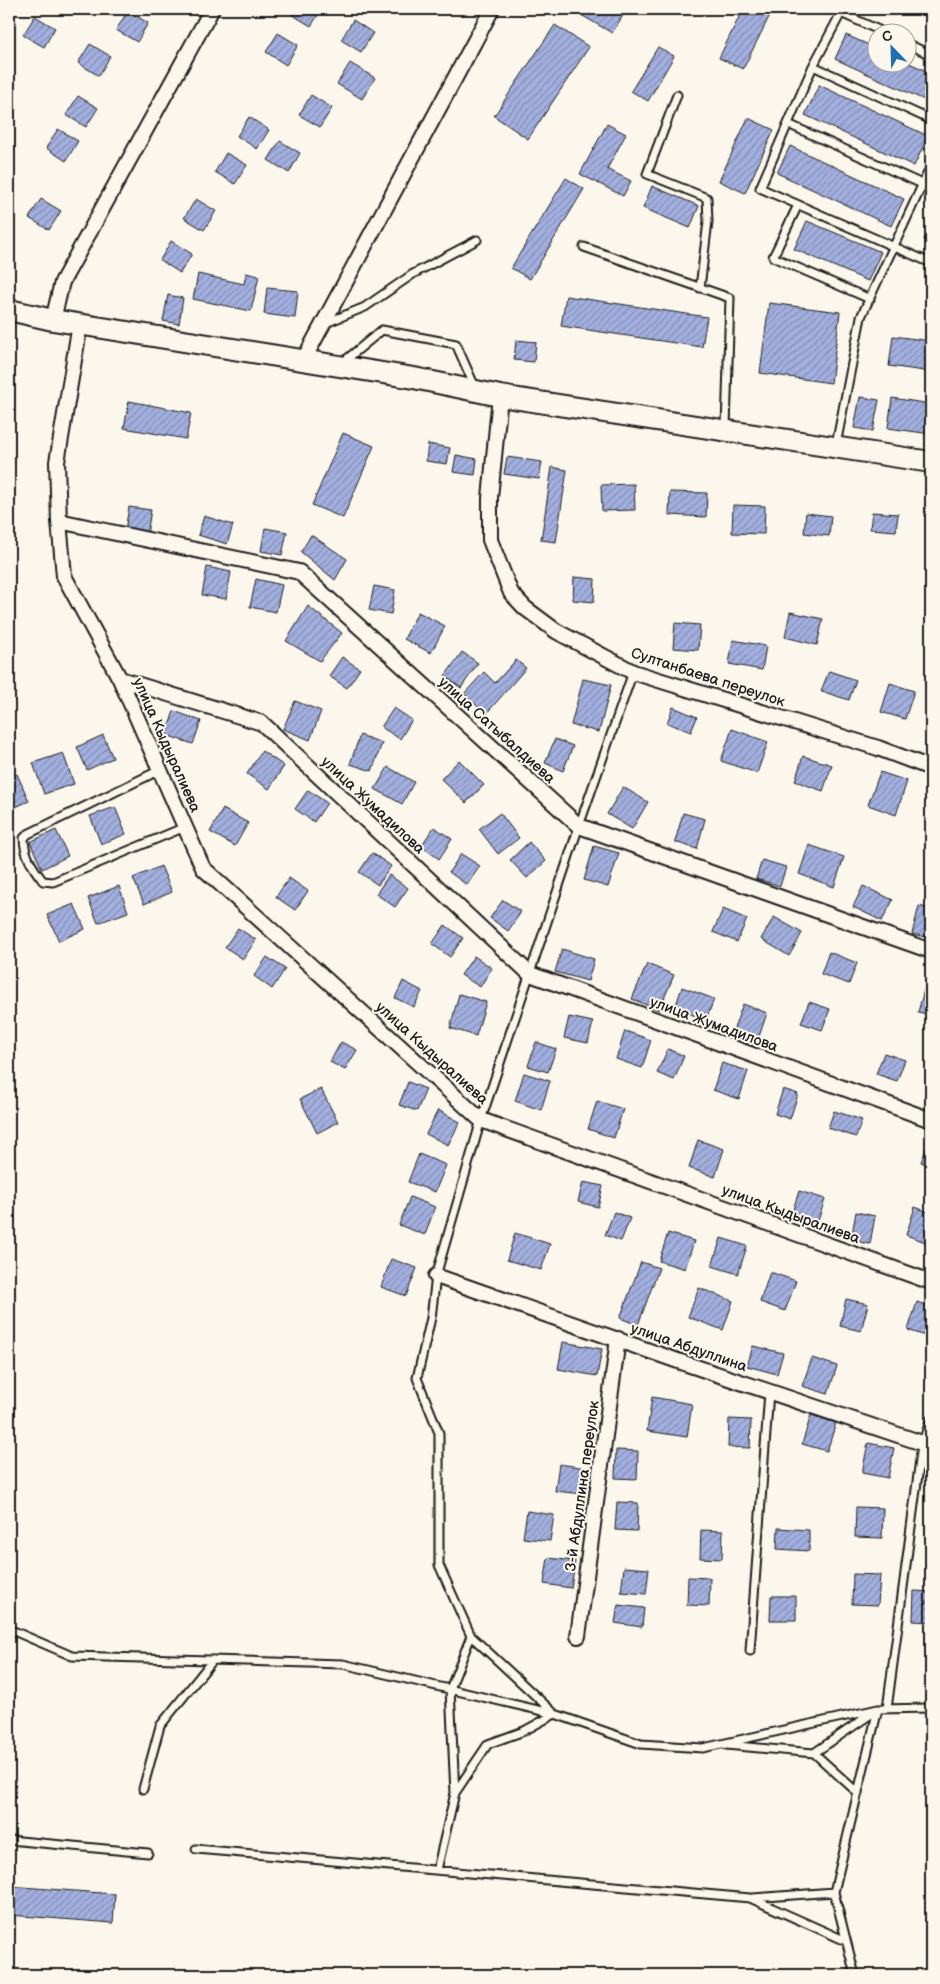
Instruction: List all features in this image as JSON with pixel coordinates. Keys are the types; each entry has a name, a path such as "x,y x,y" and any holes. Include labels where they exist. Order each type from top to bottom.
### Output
{"main road":[{"path":"9,310 53,320 414,378 500,396 931,462"}],"street":[{"path":"53,320 62,282 212,9"},
{"path":"304,361 492,9"},
{"path":"80,324 57,462 58,521 64,576 120,679"},
{"name":"Султанбаева переулок","path":"500,396 490,498 490,540 511,593 525,608 556,631 633,672 878,748 931,768"},
{"name":"улица Сатыбалдиева","path":"58,521 299,572 579,826 931,951"},
{"name":"улица Кыдыралиева","path":"120,679 203,868 481,1120 931,1282"},
{"name":"улица Жумадилова","path":"120,679 262,722 530,974 931,1120"},
{"name":"улица Абдуллина","path":"436,1276 927,1445"},
{"name":"3-й Абдуллина переулок","path":"578,1636 618,1340"}],"lane":[{"path":"868,25 841,13 813,66 760,188 931,263"},
{"path":"918,49 931,55"},
{"path":"813,66 931,120"},
{"path":"676,95 648,174 707,198 708,221 700,288"},
{"path":"788,124 931,188"},
{"path":"836,448 861,318 931,166"},
{"path":"798,205 773,257 870,299"},
{"path":"323,324 365,307 413,274 477,240"},
{"path":"584,247 730,298 726,431"},
{"path":"337,367 382,330 456,344 477,392"},
{"path":"556,1714 471,1636 439,1564 439,1433 417,1378 431,1318 436,1276 481,1120 579,826 633,672"},
{"path":"160,770 28,834 24,838 24,849 33,868 43,881 53,882 185,827"},
{"path":"750,1651 769,1392"},
{"path":"887,1709 931,1419"},
{"path":"9,1629 72,1656 343,1664 556,1714 641,1744 703,1748 878,1709 931,1708"},
{"path":"436,1870 455,1792 450,1689 471,1636"},
{"path":"143,1789 160,1726 213,1660"},
{"path":"814,1753 878,1709"},
{"path":"855,1975 834,1892 878,1709"},
{"path":"455,1792 488,1744 524,1731 556,1714"},
{"path":"719,1744 814,1753 858,1793"},
{"path":"9,1840 148,1853"},
{"path":"196,1849 750,1898 834,1892"},
{"path":"750,1898 846,1941"}],"building":[{"path":"294,9 322,9 311,26 291,14"},
{"path":"571,9 627,9 612,33"},
{"path":"743,9 773,9 743,69 719,58"},
{"path":"128,11 148,23 137,42 116,30"},
{"path":"35,16 55,28 44,47 23,35"},
{"path":"353,20 373,33 361,52 341,40"},
{"path":"555,25 589,47 528,139 494,116"},
{"path":"278,33 298,45 286,65 266,52"},
{"path":"846,35 868,45 868,72 918,72 918,67 931,73 931,103 835,59"},
{"path":"90,44 110,56 99,76 78,63"},
{"path":"658,47 674,56 648,101 631,91"},
{"path":"350,63 375,78 362,99 337,84"},
{"path":"819,85 928,136 914,166 805,115"},
{"path":"311,95 332,108 320,127 299,115"},
{"path":"78,96 98,108 86,127 66,115"},
{"path":"249,117 269,130 257,149 237,136"},
{"path":"748,118 774,130 745,193 719,181"},
{"path":"607,124 626,134 607,169 631,181 623,196 580,174"},
{"path":"58,129 78,141 66,161 46,148"},
{"path":"280,141 300,153 289,173 268,160"},
{"path":"790,146 904,199 891,226 777,173"},
{"path":"226,153 247,165 235,184 215,172"},
{"path":"566,178 584,189 530,279 511,268"},
{"path":"652,186 699,206 690,228 643,208"},
{"path":"41,199 61,211 49,230 29,218"},
{"path":"196,199 216,211 204,230 184,218"},
{"path":"807,221 881,252 868,281 794,249"},
{"path":"931,223 931,243 924,240"},
{"path":"171,241 192,254 180,273 160,260"},
{"path":"246,273 259,276 251,311 193,299 198,274 244,284"},
{"path":"267,288 298,291 295,318 264,314"},
{"path":"168,295 183,298 179,324 163,321"},
{"path":"566,296 707,317 702,347 561,326"},
{"path":"769,303 840,312 831,383 760,373"},
{"path":"893,336 931,341 931,372 889,366"},
{"path":"516,340 536,342 534,362 514,360"},
{"path":"860,397 879,400 873,431 854,428"},
{"path":"892,398 931,404 931,434 888,428"},
{"path":"129,401 191,413 186,439 124,428"},
{"path":"343,433 374,446 343,518 312,505"},
{"path":"428,444 450,448 447,464 426,461"},
{"path":"456,455 477,459 475,475 453,472"},
{"path":"507,457 542,462 539,479 504,474"},
{"path":"552,467 567,470 556,542 541,540"},
{"path":"634,484 635,510 602,511 601,485"},
{"path":"670,492 707,493 706,517 669,515"},
{"path":"733,505 765,506 764,534 732,533"},
{"path":"129,507 151,510 147,534 125,530"},
{"path":"872,512 898,514 896,531 870,529"},
{"path":"806,513 831,516 829,536 804,533"},
{"path":"204,516 233,525 227,544 198,535"},
{"path":"265,528 287,532 282,555 261,551"},
{"path":"311,535 347,559 335,580 301,552"},
{"path":"207,567 231,572 226,599 202,595"},
{"path":"574,577 595,579 594,602 573,600"},
{"path":"256,579 282,585 276,612 250,607"},
{"path":"374,586 395,590 391,614 369,610"},
{"path":"308,606 342,633 320,661 286,641"},
{"path":"418,612 445,626 431,653 404,639"},
{"path":"790,612 823,619 817,645 785,637"},
{"path":"675,623 700,625 698,650 673,648"},
{"path":"733,640 766,646 762,670 729,664"},
{"path":"462,652 478,663 461,688 445,676"},
{"path":"342,657 360,669 347,688 329,676"},
{"path":"516,660 526,668 486,714 464,694 484,672 495,683"},
{"path":"829,671 856,680 849,700 821,691"},
{"path":"583,679 611,685 599,732 571,725"},
{"path":"890,683 914,691 905,719 881,712"},
{"path":"295,701 321,711 310,740 283,729"},
{"path":"673,707 697,717 691,732 667,723"},
{"path":"394,708 412,720 400,739 381,727"},
{"path":"174,711 201,721 193,744 166,735"},
{"path":"732,729 768,742 757,773 721,761"},
{"path":"103,735 113,758 87,770 77,747"},
{"path":"360,735 382,743 372,771 350,764"},
{"path":"555,739 573,746 563,771 545,763"},
{"path":"262,751 284,766 269,789 247,774"},
{"path":"63,753 74,784 44,794 33,763"},
{"path":"803,756 832,765 823,791 795,781"},
{"path":"459,760 484,785 466,803 441,779"},
{"path":"388,767 414,782 402,804 375,789"},
{"path":"880,772 907,781 896,815 868,805"},
{"path":"17,774 29,801 9,810 9,778"},
{"path":"623,787 648,802 632,829 607,814"},
{"path":"308,790 327,803 314,822 295,809"},
{"path":"115,807 126,834 101,844 90,816"},
{"path":"223,809 248,823 235,846 210,832"},
{"path":"500,813 519,838 498,854 479,829"},
{"path":"683,813 705,819 697,849 675,842"},
{"path":"434,827 452,839 439,859 421,846"},
{"path":"56,830 68,856 42,869 30,842"},
{"path":"529,842 546,861 527,878 510,860"},
{"path":"809,845 844,857 834,887 799,874"},
{"path":"594,846 619,853 608,887 584,880"},
{"path":"372,853 391,866 378,885 359,872"},
{"path":"461,854 480,866 467,885 449,872"},
{"path":"762,860 786,867 780,886 756,879"},
{"path":"161,866 172,892 144,904 133,878"},
{"path":"389,875 408,888 395,907 376,894"},
{"path":"289,878 308,891 295,910 276,897"},
{"path":"119,886 128,912 98,923 88,898"},
{"path":"863,886 893,900 882,921 853,907"},
{"path":"503,900 521,912 508,931 490,918"},
{"path":"74,904 85,929 59,941 47,915"},
{"path":"919,906 931,909 931,938 912,934"},
{"path":"723,909 747,919 737,942 713,932"},
{"path":"774,917 802,933 789,956 761,939"},
{"path":"445,925 463,938 450,957 432,944"},
{"path":"238,928 256,940 243,959 225,947"},
{"path":"562,949 594,959 588,981 555,972"},
{"path":"829,952 857,963 849,984 821,974"},
{"path":"474,956 492,968 480,987 461,975"},
{"path":"267,957 285,969 272,989 254,976"},
{"path":"647,964 674,975 659,1010 632,999"},
{"path":"403,981 422,991 414,1007 395,998"},
{"path":"926,983 931,985 931,1015 918,1012"},
{"path":"682,987 714,999 706,1020 675,1008"},
{"path":"459,994 486,1002 476,1036 450,1028"},
{"path":"809,1002 830,1009 822,1030 801,1023"},
{"path":"743,1004 767,1013 755,1048 730,1039"},
{"path":"569,1017 593,1022 588,1043 564,1038"},
{"path":"625,1031 651,1040 642,1068 616,1059"},
{"path":"341,1042 357,1050 345,1070 330,1062"},
{"path":"536,1042 556,1049 548,1072 528,1066"},
{"path":"668,1049 684,1056 674,1080 657,1073"},
{"path":"884,1053 905,1060 897,1081 876,1074"},
{"path":"722,1063 748,1071 739,1099 713,1090"},
{"path":"524,1073 550,1081 541,1110 515,1101"},
{"path":"408,1082 426,1089 417,1111 399,1105"},
{"path":"321,1089 338,1122 317,1133 300,1099"},
{"path":"783,1089 798,1094 790,1119 775,1114"},
{"path":"597,1101 623,1109 614,1138 588,1129"},
{"path":"438,1110 460,1122 448,1145 426,1134"},
{"path":"834,1111 862,1120 856,1137 828,1128"},
{"path":"931,1137 931,1166 921,1162"},
{"path":"698,1140 724,1149 715,1177 689,1168"},
{"path":"419,1154 446,1165 435,1192 408,1182"},
{"path":"583,1182 603,1186 598,1207 578,1202"},
{"path":"799,1191 825,1199 816,1227 790,1219"},
{"path":"410,1197 435,1207 425,1235 399,1225"},
{"path":"915,1207 931,1213 931,1244 906,1235"},
{"path":"614,1212 630,1218 621,1241 605,1235"},
{"path":"856,1212 875,1216 870,1244 851,1240"},
{"path":"515,1233 550,1244 541,1270 507,1260"},
{"path":"668,1233 694,1241 685,1269 659,1261"},
{"path":"721,1238 747,1246 738,1274 712,1266"},
{"path":"391,1259 417,1268 406,1296 381,1287"},
{"path":"641,1262 659,1268 638,1325 620,1318"},
{"path":"770,1272 796,1281 785,1311 760,1302"},
{"path":"699,1288 733,1301 723,1330 688,1317"},
{"path":"846,1299 868,1304 861,1331 840,1326"},
{"path":"917,1302 931,1307 931,1338 908,1330"},
{"path":"563,1342 602,1349 597,1376 558,1369"},
{"path":"753,1346 783,1353 777,1374 747,1366"},
{"path":"812,1358 837,1366 828,1394 802,1386"},
{"path":"652,1397 692,1404 687,1437 647,1431"},
{"path":"811,1415 836,1423 827,1451 802,1444"},
{"path":"729,1419 751,1420 750,1448 728,1447"},
{"path":"868,1443 894,1448 888,1478 862,1473"},
{"path":"616,1450 638,1451 637,1479 615,1478"},
{"path":"559,1464 586,1468 583,1494 555,1491"},
{"path":"617,1502 638,1503 637,1531 615,1530"},
{"path":"856,1507 883,1508 882,1538 855,1537"},
{"path":"527,1511 554,1515 550,1541 523,1538"},
{"path":"778,1528 809,1530 809,1551 777,1549"},
{"path":"701,1530 723,1531 722,1559 700,1558"},
{"path":"548,1558 575,1561 571,1588 544,1584"},
{"path":"624,1567 649,1569 646,1594 621,1592"},
{"path":"853,1574 880,1575 878,1605 852,1604"},
{"path":"688,1577 710,1578 709,1606 687,1605"},
{"path":"914,1591 931,1592 931,1622 913,1621"},
{"path":"771,1596 796,1596 796,1620 770,1620"},
{"path":"618,1605 644,1608 642,1627 615,1623"},
{"path":"9,1886 115,1894 113,1923 9,1915"}]}
